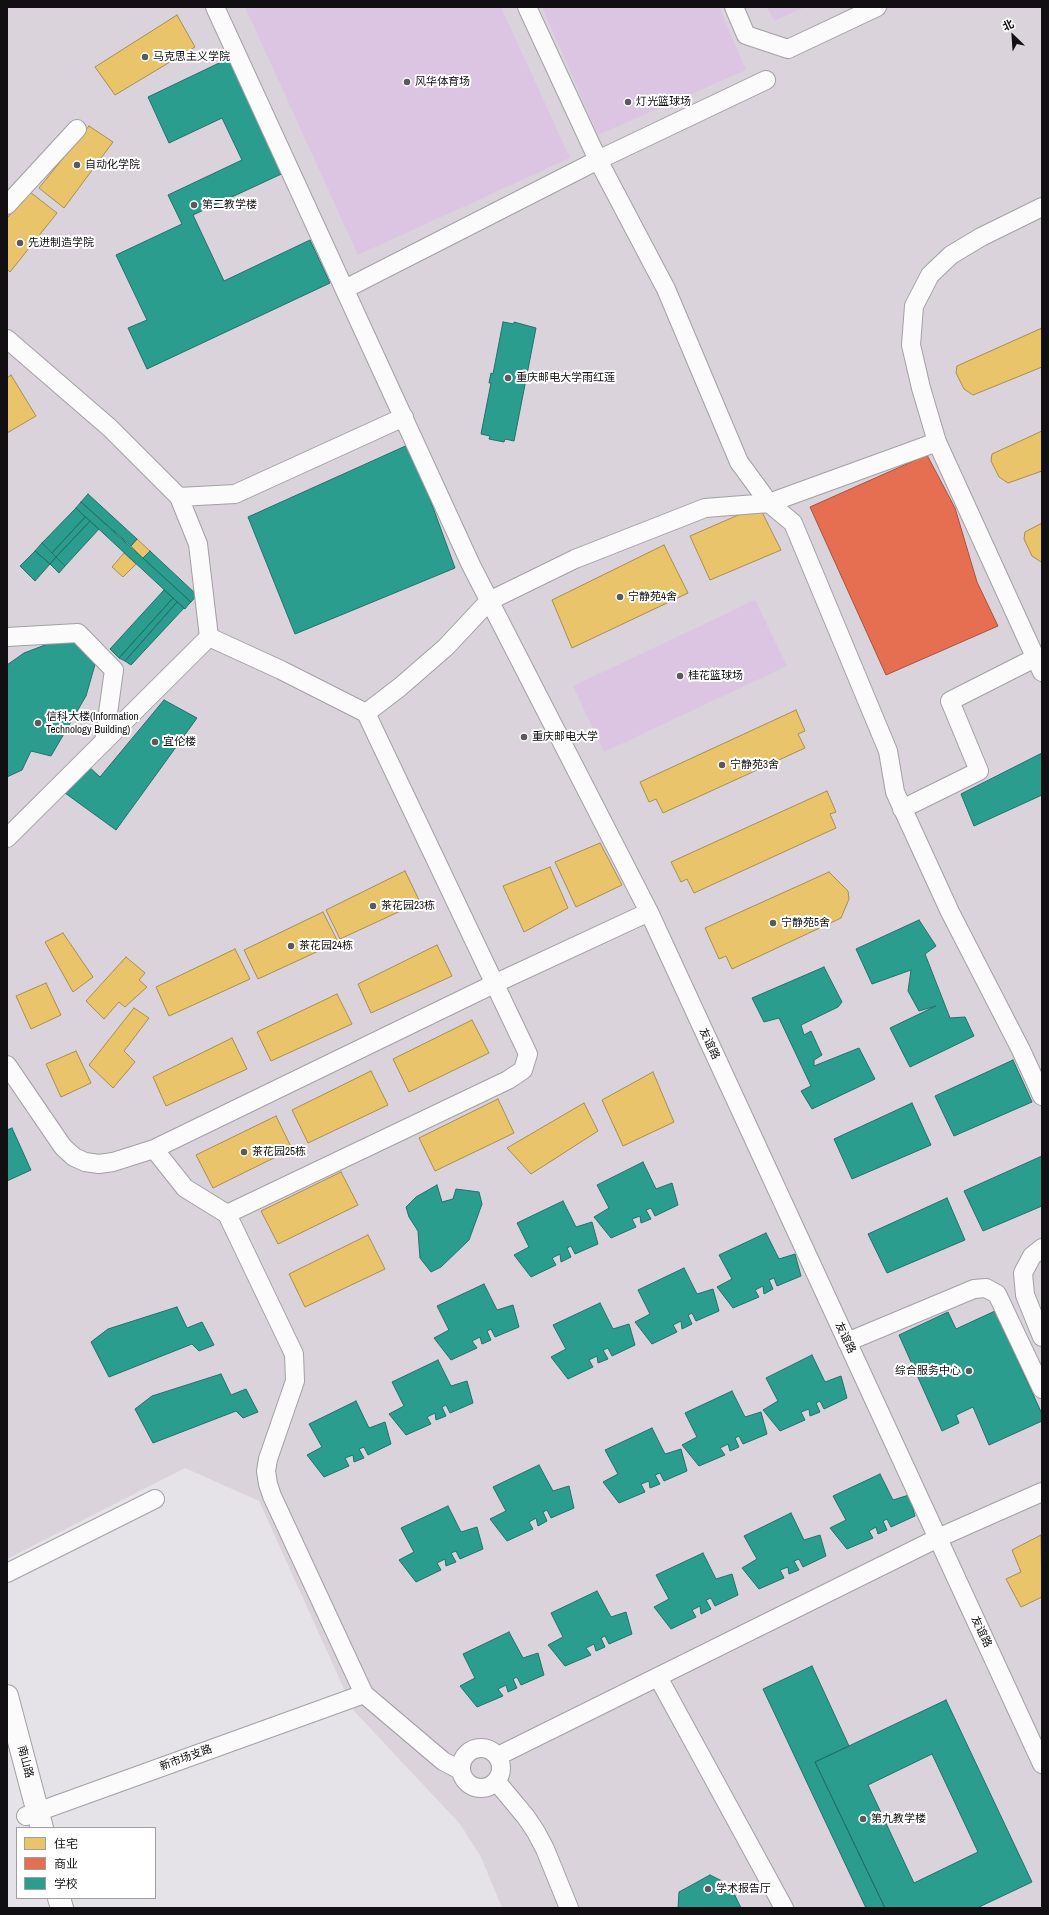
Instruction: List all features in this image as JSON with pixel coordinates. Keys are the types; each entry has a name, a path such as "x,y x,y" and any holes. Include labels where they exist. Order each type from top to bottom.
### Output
{"main road":[{"name":"南山路","path":"7,1696 34,1821"},
{"name":"南山路","path":"7,1744 34,1821"}],"street":[{"name":"友谊路","path":"214,7 345,289 471,566 649,912 1042,1764"},
{"path":"527,7 598,160 666,289 739,462 769,503 793,523 888,751 894,792 950,912 1021,1050 1042,1096"},
{"path":"734,7 746,34 788,49 878,7"},
{"path":"345,289 598,160 766,80"},
{"path":"7,205 77,129"},
{"path":"902,809 979,771 950,701 1039,665 937,442 921,388 911,345 914,306 930,275 952,255 1042,206"},
{"path":"7,339 110,428 179,497 198,544 209,637"},
{"path":"179,497 235,494 404,418"},
{"path":"366,713 400,687 446,647 489,601 575,559 705,508 769,503 937,442"},
{"path":"7,637 78,633 114,670 104,742"},
{"path":"209,637 281,670 366,713 455,902 496,983 528,1054 523,1070 501,1083 226,1214"},
{"path":"7,838 209,637"},
{"path":"7,1065 63,1148 74,1157 85,1162 99,1164 113,1162 154,1149 496,983 649,912"},
{"path":"154,1149 185,1188 226,1214 294,1354 295,1381 268,1459 266,1471 268,1484 272,1496 364,1694 443,1761 460,1770 466,1782 471,1786 484,1788 496,1781 501,1769 498,1756 487,1748 474,1748 464,1756 460,1770"},
{"path":"1042,1248 1032,1256 1023,1273 1025,1295 1042,1337"},
{"path":"847,1342 974,1289 986,1288 998,1294 1042,1389"},
{"path":"498,1756 938,1538 1042,1492"},
{"path":"7,1573 155,1499"},
{"path":"658,1677 784,1908"},
{"name":"新市场支路","path":"34,1821 364,1694"},
{"path":"496,1781 526,1817 536,1832 545,1849 568,1908"}],"shaded area":[{"name":"重庆邮电大学","path":"7,7 1042,7 1042,1908 502,1908 481,1857 460,1824 354,1711 259,1501 185,1468 7,1559"},
{"name":"风华体育场","path":"245,7 501,7 570,158 358,255"},
{"name":"灯光篮球场","path":"542,7 719,7 746,70 598,135"},
{"path":"767,7 805,7 774,21"},
{"name":"桂花篮球场","path":"755,600 787,666 604,752 573,686"}],"building: 住宅":[{"name":"马克思主义学院","path":"177,15 195,47 115,95 95,67"},
{"name":"自动化学院","path":"89,126 113,142 64,208 39,188"},
{"name":"先进制造学院","path":"30,192 57,213 10,272 7,269 7,218"},
{"path":"1042,328 1042,367 973,395 964,389 956,373 957,366"},
{"path":"11,375 36,416 7,433 7,378"},
{"path":"1042,431 1042,471 1008,483 999,477 991,461 992,454"},
{"path":"759,506 781,550 710,580 690,536"},
{"path":"1042,523 1041,562 1032,556 1024,539 1025,532"},
{"path":"137,539 150,551 143,558 131,546"},
{"name":"宁静苑4舍","path":"664,545 688,593 572,648 552,600"},
{"path":"124,553 136,564 123,577 112,567"},
{"name":"宁静苑3舍","path":"796,710 805,731 798,734 805,748 663,813 656,799 649,802 640,782"},
{"path":"827,791 836,812 830,814 836,828 694,893 687,879 681,882 671,862"},
{"path":"600,843 622,885 576,907 555,862"},
{"path":"550,867 568,908 524,932 503,886"},
{"name":"茶花园23栋","path":"405,871 420,902 340,939 326,910"},
{"name":"宁静苑5舍","path":"829,872 848,891 849,899 841,918 732,969 726,956 719,959 705,928"},
{"name":"茶花园24栋","path":"323,912 338,942 258,979 244,950"},
{"path":"63,933 93,977 73,992 45,942"},
{"path":"437,945 452,976 371,1013 358,984"},
{"path":"235,949 250,979 169,1016 156,987"},
{"path":"126,957 145,973 139,980 147,987 125,1007 119,1002 104,1019 86,1001"},
{"path":"46,983 61,1015 31,1029 16,996"},
{"path":"337,994 352,1024 271,1061 257,1032"},
{"path":"134,1008 149,1018 124,1051 135,1062 113,1088 89,1065"},
{"path":"472,1020 489,1053 409,1092 393,1059"},
{"path":"232,1038 247,1069 166,1106 153,1077"},
{"path":"76,1051 91,1083 61,1097 46,1064"},
{"name":"茶花园25栋","path":"371,1071 388,1105 308,1143 292,1110"},
{"path":"653,1072 674,1122 623,1146 602,1100"},
{"path":"498,1099 514,1133 435,1171 419,1138"},
{"path":"584,1103 598,1131 531,1174 507,1148"},
{"name":"茶花园25栋","path":"276,1116 292,1149 213,1188 196,1155"},
{"name":"茶花园25栋","path":"341,1172 358,1205 278,1244 261,1211"},
{"path":"368,1235 385,1269 305,1307 289,1274"},
{"path":"1041,1535 1042,1597 1021,1607 1006,1579 1021,1572 1012,1550"}],"building: 商业":[{"path":"927,455 955,508 977,582 998,626 886,675 810,507"}],"building: 学校":[{"name":"第二教学楼","path":"236,55 290,170 193,215 224,281 310,240 330,283 147,369 128,328 147,320 116,255 182,224 168,195 242,160 222,118 169,143 148,97"},
{"name":"重庆邮电大学雨红莲","path":"503,322 514,324 514,322 536,328 514,441 505,439 504,442 489,439 490,436 481,434 491,383 489,383 491,373 493,374"},
{"path":"410,444 455,568 295,634 248,517"},
{"path":"88,494 137,539 131,546 81,502"},
{"path":"81,502 191,602 185,609 76,508"},
{"path":"76,508 85,517 52,553 42,543"},
{"path":"85,517 90,521 56,557 52,553"},
{"path":"90,521 99,529 65,566 56,557"},
{"path":"42,543 56,557 50,564 35,551"},
{"path":"35,551 50,564 35,581 20,566"},
{"path":"150,551 197,595 191,602 143,558"},
{"path":"56,557 65,566 59,573 50,564"},
{"path":"164,590 173,598 119,658 110,649"},
{"path":"173,598 177,602 125,661 119,658"},
{"path":"177,602 184,608 131,665 125,661"},
{"name":"信科大楼(Information Technology Building)","path":"53,642 78,643 96,661 86,696 51,756 31,751 22,770 7,777 7,665 24,653"},
{"name":"宜伦楼","path":"164,700 197,718 116,830 65,793 87,765 100,777"},
{"path":"1042,753 1042,795 974,826 961,794"},
{"path":"919,920 936,946 925,954 950,1018 965,1017 974,1036 910,1067 890,1028 936,1006 919,1011 908,991 911,970 872,984 856,949"},
{"path":"824,967 842,1002 838,1007 801,1025 804,1035 811,1031 822,1055 814,1060 814,1066 859,1048 875,1079 812,1109 801,1091 811,1086 779,1018 764,1022 752,998"},
{"path":"1013,1060 1032,1102 954,1136 935,1096"},
{"path":"912,1103 931,1145 852,1179 834,1139"},
{"path":"12,1128 31,1170 7,1181 7,1130"},
{"path":"1042,1156 1042,1206 983,1231 964,1191"},
{"path":"643,1162 656,1189 672,1183 678,1205 655,1216 651,1208 646,1210 651,1219 641,1223 640,1216 632,1219 636,1227 611,1238 594,1217 609,1208 597,1185"},
{"path":"437,1185 442,1202 453,1199 456,1189 479,1192 482,1204 469,1240 441,1267 431,1272 420,1258 418,1231 409,1217 406,1207 416,1197"},
{"path":"947,1198 965,1240 887,1273 868,1234"},
{"path":"563,1201 576,1227 592,1222 598,1244 575,1254 571,1246 567,1248 571,1257 561,1262 560,1254 552,1258 556,1265 531,1277 514,1255 529,1247 517,1223"},
{"path":"766,1233 779,1259 795,1254 801,1276 777,1286 774,1278 769,1280 773,1289 764,1294 763,1286 755,1290 759,1297 733,1308 717,1287 732,1279 719,1255"},
{"path":"684,1268 697,1294 713,1289 719,1311 696,1321 692,1313 688,1315 692,1324 682,1329 681,1321 673,1325 677,1332 652,1344 635,1322 650,1314 638,1290"},
{"path":"484,1284 497,1310 513,1305 519,1327 495,1337 491,1329 487,1331 491,1340 482,1344 480,1337 472,1341 477,1348 451,1360 434,1338 449,1330 437,1306"},
{"path":"600,1303 613,1329 629,1324 635,1345 612,1356 608,1348 603,1350 608,1359 598,1363 597,1356 589,1360 593,1367 568,1379 551,1357 566,1349 553,1325"},
{"path":"177,1307 187,1328 202,1322 214,1345 199,1351 192,1344 109,1377 91,1342 108,1329"},
{"name":"综合服务中心","path":"995,1311 1042,1414 1042,1421 989,1445 973,1407 956,1415 959,1423 942,1431 899,1335 948,1312 956,1329"},
{"path":"812,1355 825,1382 841,1376 847,1398 824,1409 820,1401 816,1403 820,1412 810,1416 809,1409 801,1412 805,1420 780,1431 763,1410 778,1401 766,1378"},
{"path":"438,1360 451,1386 467,1381 473,1403 450,1413 446,1405 442,1407 446,1416 436,1420 435,1413 427,1417 431,1424 406,1435 389,1414 404,1406 392,1382"},
{"path":"221,1374 231,1395 246,1389 258,1412 243,1418 236,1411 153,1443 135,1409 152,1396"},
{"path":"732,1391 745,1417 761,1412 767,1434 743,1444 739,1436 735,1438 739,1447 730,1451 728,1444 720,1448 725,1455 699,1466 682,1445 697,1437 685,1413"},
{"path":"356,1401 369,1428 385,1422 391,1444 368,1455 364,1447 359,1449 364,1458 354,1462 353,1455 345,1458 349,1466 324,1477 307,1455 322,1447 309,1424"},
{"path":"652,1428 665,1454 681,1449 687,1471 664,1481 660,1473 655,1475 660,1484 650,1488 649,1481 641,1484 645,1492 619,1503 603,1482 618,1474 605,1450"},
{"path":"539,1465 553,1491 569,1486 574,1508 551,1518 547,1510 543,1512 547,1521 538,1526 536,1518 529,1522 533,1529 507,1541 490,1519 506,1511 493,1487"},
{"path":"880,1474 893,1500 909,1495 915,1516 891,1527 887,1519 883,1521 887,1530 878,1534 876,1527 869,1531 873,1538 847,1549 830,1528 846,1520 833,1496"},
{"path":"448,1506 461,1532 477,1527 483,1549 460,1559 456,1551 451,1553 456,1562 446,1566 445,1559 437,1563 441,1570 416,1582 399,1560 414,1552 401,1528"},
{"path":"791,1513 804,1540 820,1535 826,1556 803,1567 799,1559 794,1561 799,1570 789,1574 788,1567 780,1570 784,1578 759,1589 742,1568 757,1559 744,1536"},
{"path":"703,1553 716,1579 732,1574 738,1595 715,1606 711,1598 706,1600 711,1609 701,1614 700,1606 692,1610 696,1617 671,1629 654,1607 669,1599 656,1575"},
{"path":"597,1591 611,1617 626,1612 632,1634 609,1644 605,1636 601,1638 605,1647 596,1651 594,1644 586,1648 591,1655 565,1666 548,1645 563,1637 551,1613"},
{"path":"509,1632 523,1658 538,1653 544,1675 521,1685 517,1677 513,1679 517,1688 508,1692 506,1685 498,1689 503,1696 477,1707 460,1686 475,1678 463,1654"},
{"path":"812,1666 849,1746 815,1762 885,1908 866,1908 763,1689"},
{"name":"第九教学楼","path":"946,1700 1032,1882 977,1908 885,1908 815,1762","holes":["932,1754 978,1852 914,1883 868,1785"]},
{"name":"学术报告厅","path":"710,1875 730,1885 741,1908 678,1908 679,1892"}],"place":[{"name":"马克思主义学院","path":"145,57"},
{"name":"风华体育场","path":"407,82"},
{"name":"灯光篮球场","path":"628,102"},
{"name":"自动化学院","path":"77,165"},
{"name":"第二教学楼","path":"194,205"},
{"name":"先进制造学院","path":"20,243"},
{"name":"重庆邮电大学雨红莲","path":"508,378"},
{"name":"宁静苑4舍","path":"620,597"},
{"name":"桂花篮球场","path":"680,676"},
{"name":"信科大楼(Information Technology Building)","path":"38,723"},
{"name":"重庆邮电大学","path":"524,737"},
{"name":"宜伦楼","path":"155,742"},
{"name":"宁静苑3舍","path":"722,765"},
{"name":"茶花园23栋","path":"373,906"},
{"name":"宁静苑5舍","path":"773,923"},
{"name":"茶花园24栋","path":"291,946"},
{"name":"茶花园25栋","path":"244,1152"},
{"name":"综合服务中心","path":"969,1371"},
{"name":"第九教学楼","path":"863,1819"},
{"name":"学术报告厅","path":"708,1889"}]}
